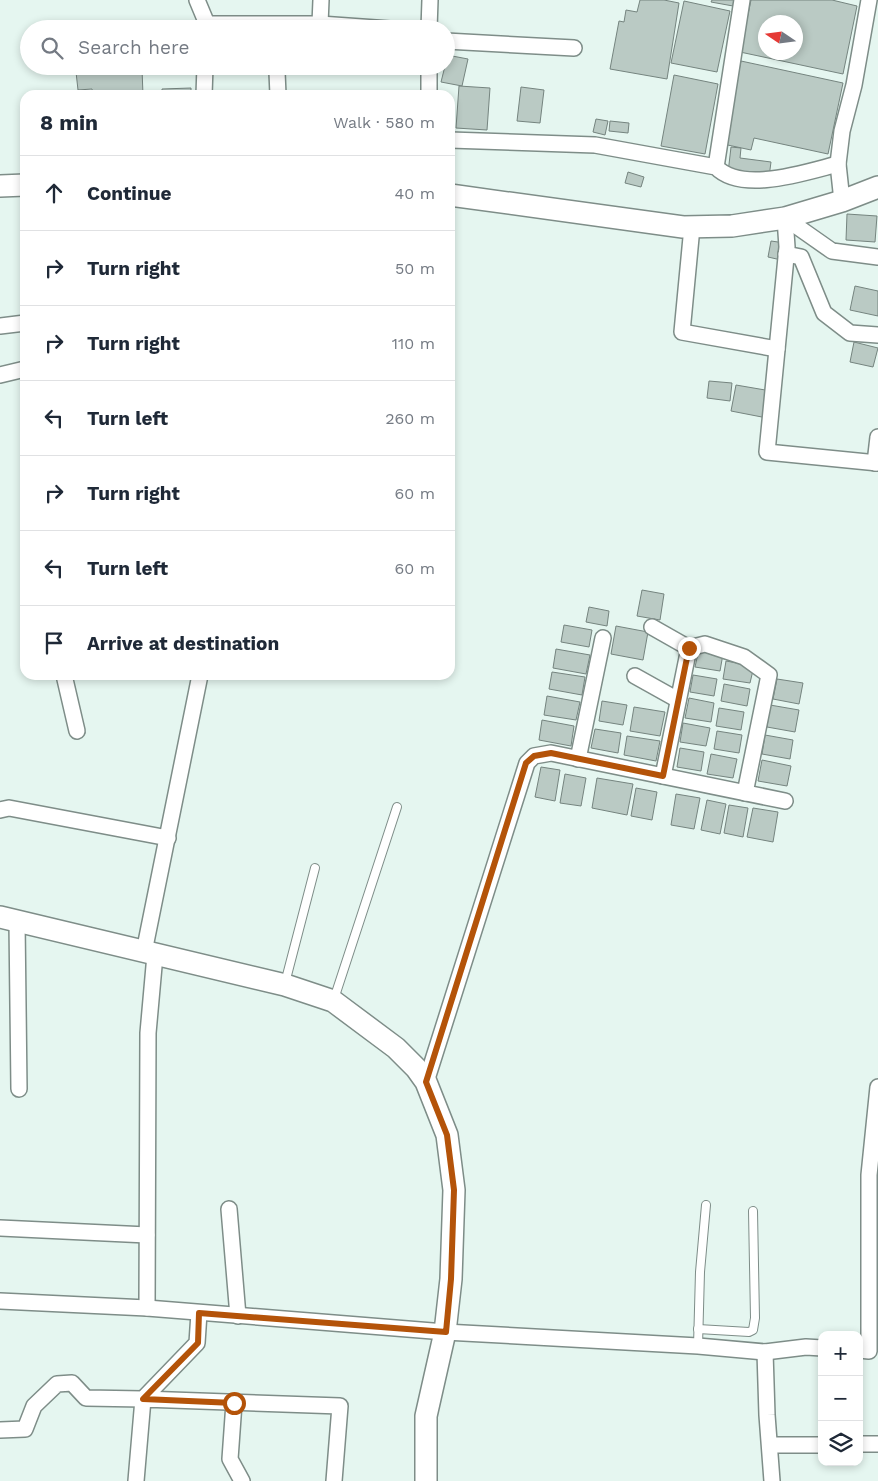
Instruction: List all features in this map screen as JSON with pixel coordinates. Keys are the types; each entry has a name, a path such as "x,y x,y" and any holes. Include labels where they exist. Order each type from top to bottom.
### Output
{"main road":[{"path":"0,186 20,185"},
{"path":"455,196 625,220 692,226 732,226 784,218 842,202 878,187"},
{"path":"9,919 284,985 333,1001 396,1048 416,1068 426,1082 447,1135 454,1190 451,1279 446,1332 426,1416 426,1481"}],"street":[{"path":"197,0 205,20"},
{"path":"320,20 321,0"},
{"path":"429,20 430,0"},
{"path":"716,167 742,0"},
{"path":"842,202 838,164 842,131 854,85 869,0"},
{"path":"455,41 574,48"},
{"path":"204,90 205,75"},
{"path":"277,75 278,90"},
{"path":"429,75 429,90"},
{"path":"455,140 595,145 716,167 724,174 740,179 779,179 838,164"},
{"path":"784,218 786,254 767,452 877,463 878,437"},
{"path":"784,218 832,251 878,257"},
{"path":"692,226 682,332 777,348"},
{"path":"786,254 802,257 824,312 850,333 878,334"},
{"path":"0,326 20,324"},
{"path":"0,375 20,370"},
{"path":"652,626 689,648 705,644 744,657 768,675 745,793"},
{"path":"578,759 603,638"},
{"path":"663,776 689,648"},
{"path":"635,676 678,700"},
{"path":"65,680 77,731"},
{"path":"147,1308 149,953 168,838 199,680"},
{"path":"426,1082 526,763 534,756 551,753 785,801"},
{"path":"0,810 9,808 168,838"},
{"path":"9,919 19,1089"},
{"path":"863,1350 869,1351 869,1174 878,1087"},
{"path":"229,1209 238,1316"},
{"path":"0,1228 147,1235"},
{"path":"0,1301 147,1308 446,1332 698,1346 765,1352 806,1347 818,1348"},
{"path":"136,1481 143,1399 198,1343 199,1313"},
{"path":"765,1352 772,1481"},
{"path":"0,1430 25,1429 34,1406 56,1384 72,1383 86,1398 340,1406 334,1481"},
{"path":"234,1403 230,1459 242,1481"},
{"path":"863,1444 878,1444"},
{"path":"770,1445 818,1445"}],"lane":[{"path":"333,1001 397,806"},
{"path":"284,985 315,868"},
{"path":"698,1346 700,1272 706,1205"},
{"path":"698,1329 749,1332 753,1330 755,1318 754,1211"}],"building":[{"path":"640,0 664,0 679,3 667,79 610,69 619,21 624,22 626,10 637,12"},
{"path":"712,0 734,0 733,6 711,2"},
{"path":"751,0 832,0 857,6 843,74 777,60 803,60 803,15 758,15 758,56 740,52"},
{"path":"684,1 730,11 717,72 671,63"},
{"path":"455,57 468,59 462,86 441,82 443,75 455,75"},
{"path":"741,61 843,83 828,154 754,138 751,150 723,144"},
{"path":"76,75 142,75 143,90 78,90"},
{"path":"674,75 718,84 705,154 661,146"},
{"path":"459,86 490,88 487,130 456,128"},
{"path":"521,87 544,90 540,123 517,121"},
{"path":"191,88 191,90 162,90"},
{"path":"596,119 608,121 605,135 593,132"},
{"path":"610,121 629,123 628,133 609,131"},
{"path":"731,147 741,148 740,158 771,162 769,177 728,173"},
{"path":"628,172 644,177 641,187 625,183"},
{"path":"847,214 877,216 875,242 846,240"},
{"path":"771,241 785,243 781,260 768,257"},
{"path":"855,286 878,291 878,316 850,310"},
{"path":"854,342 878,348 873,367 850,362"},
{"path":"709,381 732,383 730,401 707,398"},
{"path":"736,385 771,391 767,418 731,411"},
{"path":"642,590 664,594 660,620 637,616"},
{"path":"589,607 609,611 607,626 586,622"},
{"path":"564,625 592,630 589,647 561,642"},
{"path":"616,626 648,632 643,660 611,654"},
{"path":"556,649 590,655 586,674 553,668"},
{"path":"699,649 723,654 720,671 695,667"},
{"path":"726,661 754,666 750,683 723,679"},
{"path":"552,672 585,677 582,695 549,689"},
{"path":"693,675 717,679 714,696 690,692"},
{"path":"777,679 803,683 799,704 773,699"},
{"path":"724,684 750,689 747,706 721,701"},
{"path":"547,696 580,702 576,720 544,715"},
{"path":"689,698 714,703 711,722 685,718"},
{"path":"602,701 627,705 623,725 599,721"},
{"path":"770,705 799,710 795,732 767,727"},
{"path":"634,707 665,712 660,736 630,731"},
{"path":"719,708 744,712 741,730 716,726"},
{"path":"542,720 574,726 571,746 539,740"},
{"path":"683,723 710,728 706,746 680,742"},
{"path":"595,729 621,733 618,753 591,748"},
{"path":"717,731 742,735 739,753 714,749"},
{"path":"765,735 793,740 790,759 762,754"},
{"path":"627,736 660,741 656,761 624,755"},
{"path":"680,748 704,752 701,771 677,767"},
{"path":"711,754 737,759 733,778 707,774"},
{"path":"762,760 791,766 787,786 758,781"},
{"path":"541,767 560,770 555,801 535,797"},
{"path":"565,774 586,778 581,806 560,803"},
{"path":"597,778 633,784 627,815 592,808"},
{"path":"636,788 657,792 652,820 631,816"},
{"path":"676,794 700,798 694,829 671,825"},
{"path":"707,800 726,804 720,834 701,830"},
{"path":"729,805 748,808 743,837 724,833"},
{"path":"753,808 778,812 773,842 747,837"}],"route":[{"path":"234,1403 143,1399 198,1343 199,1313 446,1332 451,1279 454,1190 447,1135 426,1082 457,980 519,791 526,763 534,756 551,753 663,776 689,648"}]}
